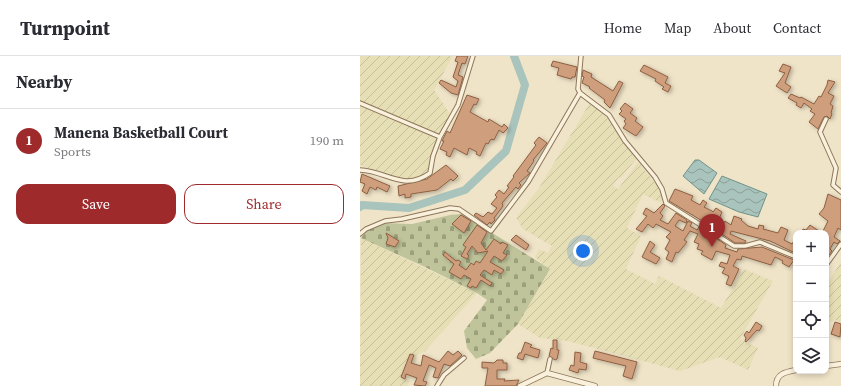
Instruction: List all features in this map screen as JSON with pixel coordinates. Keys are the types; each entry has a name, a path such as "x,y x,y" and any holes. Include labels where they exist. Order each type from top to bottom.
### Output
{"street":[{"path":"360,170 409,182 422,179 430,173 433,156 440,137 458,105 473,56"},
{"path":"581,56 577,86 580,93 609,115 626,141 655,178 662,190 666,202 674,209 734,246 745,246 760,242 793,256"},
{"path":"360,234 366,228 385,221 402,219 450,208 459,209 491,231 528,182 580,93"},
{"path":"360,103 440,137"},
{"path":"826,119 820,132 836,168 833,184 841,192"},
{"path":"829,261 841,244"},
{"path":"436,386 444,375 464,358"},
{"path":"547,373 550,359"},
{"path":"829,366 841,364"},
{"path":"776,386 778,377 784,372 793,370"},
{"path":"520,386 547,373 595,386"}],"shaded area":[{"path":"360,56 453,56 434,90 450,114 431,156 429,171 422,177 409,180 392,178 360,165"},
{"path":"591,101 617,128 623,142 637,158 620,179 619,177 613,186 618,189 638,162 659,188 663,199 661,203 643,194 627,228 641,236 626,269 655,284 659,276 721,308 744,269 773,281 740,339 758,348 748,370 720,357 680,371 568,341 540,338 518,324 550,270 535,257 539,249 548,253 552,246 523,229 516,218 539,188"},
{"path":"361,238 477,293 425,351 417,355 405,379 410,381 407,386 360,386"},
{"path":"841,262 841,322 836,320 829,322 829,280"}],"green space":[{"path":"462,214 550,269 518,324 490,353 476,359 467,348 464,331 487,300 477,293 425,267 361,238 367,230 384,223 412,224 450,215"}],"water":[{"path":"695,160 699,160 717,173 704,194 683,176"},
{"path":"722,176 767,194 758,217 739,212 709,199"}],"building":[{"path":"457,56 468,56 465,64 462,63 458,75 463,77 458,95 451,93 439,83 441,80 456,87 458,81 453,77 458,62 455,61"},
{"path":"553,61 577,67 575,77 572,77 571,79 557,75 559,68 551,66"},
{"path":"783,64 791,67 785,83 791,87 787,93 776,86 785,73 779,71"},
{"path":"644,65 668,77 665,83 671,86 668,92 662,89 664,87 655,81 656,79 640,71"},
{"path":"583,70 592,74 591,77 613,91 619,81 623,83 610,108 604,102 605,100 589,88 590,87 582,83 584,77 582,76"},
{"path":"828,80 835,82 828,93 834,96 830,104 833,106 832,114 830,119 827,116 824,117 818,129 809,122 815,114 810,111 812,109 804,103 801,108 796,105 797,103 788,98 791,94 800,98 801,97 814,104 819,96 821,97"},
{"path":"467,95 479,99 476,105 474,104 470,112 488,122 489,119 502,127 504,124 508,128 503,133 499,130 494,140 491,139 488,144 486,143 480,156 476,154 477,152 469,148 467,155 454,148 450,157 446,155 447,152 440,149 444,141 442,141 447,131 450,133"},
{"path":"625,103 633,109 630,113 637,118 635,121 643,127 636,136 623,128 626,124 624,121 626,119 619,114 622,111 620,109"},
{"path":"539,137 547,143 533,160 534,161 527,171 530,173 519,183 521,185 518,189 516,187 502,203 503,206 494,218 495,220 491,224 490,222 487,225 474,215 476,213 483,217 488,212 492,214 497,208 491,204 497,197 495,195 499,190 504,194 509,187 507,186 514,177 513,176 536,145 534,143"},
{"path":"446,165 458,176 453,181 451,179 437,190 411,194 411,197 405,198 405,194 399,196 398,186 427,179"},
{"path":"362,174 390,186 387,192 377,187 376,190 370,187 367,194 362,191 365,184 360,182"},
{"path":"675,189 693,196 691,200 700,205 703,200 707,203 704,207 713,212 716,208 722,212 716,226 710,223 709,225 669,201"},
{"path":"828,194 841,200 841,230 838,228 834,237 840,241 837,244 834,242 830,249 832,251 829,255 829,230 824,230 828,221 819,214 824,208"},
{"path":"663,204 665,206 660,213 663,216 660,220 668,224 676,213 687,220 686,223 679,220 675,226 683,231 688,221 692,223 690,226 697,230 699,227 713,236 712,239 714,240 716,238 726,245 725,248 737,252 738,249 762,247 793,260 793,261 789,267 782,263 783,261 775,257 771,265 742,256 741,260 737,259 733,266 739,269 731,286 726,284 729,276 722,273 725,268 719,266 721,262 727,264 730,255 716,251 712,260 701,254 703,251 697,249 699,244 694,242 698,234 690,231 684,240 687,242 678,253 676,252 672,262 666,259 669,252 665,249 670,240 666,237 671,232 656,224 653,228 648,224 642,232 636,229 647,216 643,214 646,208 654,213"},
{"path":"461,215 471,221 464,233 452,224"},
{"path":"734,216 742,219 741,220 748,226 758,229 759,225 764,226 763,229 778,233 781,227 788,230 784,240 792,244 793,242 793,252 770,241 731,231 730,234 746,241 745,243 735,243 719,232 725,221 731,225"},
{"path":"477,225 487,232 481,243 486,250 494,239 501,244 502,242 508,245 503,253 507,255 502,261 494,256 490,262 504,270 501,274 494,270 492,275 484,270 480,275 492,283 490,286 481,280 476,288 472,286 471,288 467,286 471,279 464,275 461,279 449,272 454,264 443,255 445,252 456,261 458,260 461,262 459,265 466,270 471,263 474,265 476,261 480,263 488,251 478,253 472,246 467,254 469,256 467,259 461,256 466,247 463,245"},
{"path":"810,225 818,230 806,230"},
{"path":"386,233 399,241 395,247 386,244 388,238"},
{"path":"516,235 529,245 526,250 511,240"},
{"path":"650,241 655,245 650,252 660,258 656,264 642,257"},
{"path":"756,322 762,326 759,331 757,330 746,342 744,335 747,331 749,333"},
{"path":"835,322 841,324 840,337 831,334"},
{"path":"553,340 557,340 557,350 559,350 557,359 555,360 549,356 551,348 553,349"},
{"path":"525,342 532,345 530,347 540,350 538,358 525,354 523,360 517,358 519,353 521,353"},
{"path":"448,351 453,355 458,351 462,355 450,366 444,364 438,378 433,377 436,368 429,365 423,381 427,382 425,386 414,385 417,378 406,374 405,379 401,377 410,354 414,355 411,363 421,366 423,355 439,362"},
{"path":"595,351 637,362 632,379 623,376 626,366 593,358"},
{"path":"575,352 581,353 580,362 587,364 586,370 579,369 578,373 569,370 571,365 574,366"},
{"path":"497,360 503,360 503,363 507,363 507,370 497,370 497,379 505,379 504,381 519,380 516,386 485,386 488,368 482,368 482,362 494,363"}],"waterway":[{"path":"360,207 362,205 409,208 465,190 506,151 525,85 514,56"}],"place":[{"name":"Manena Basketball Court","path":"712,247"}]}
